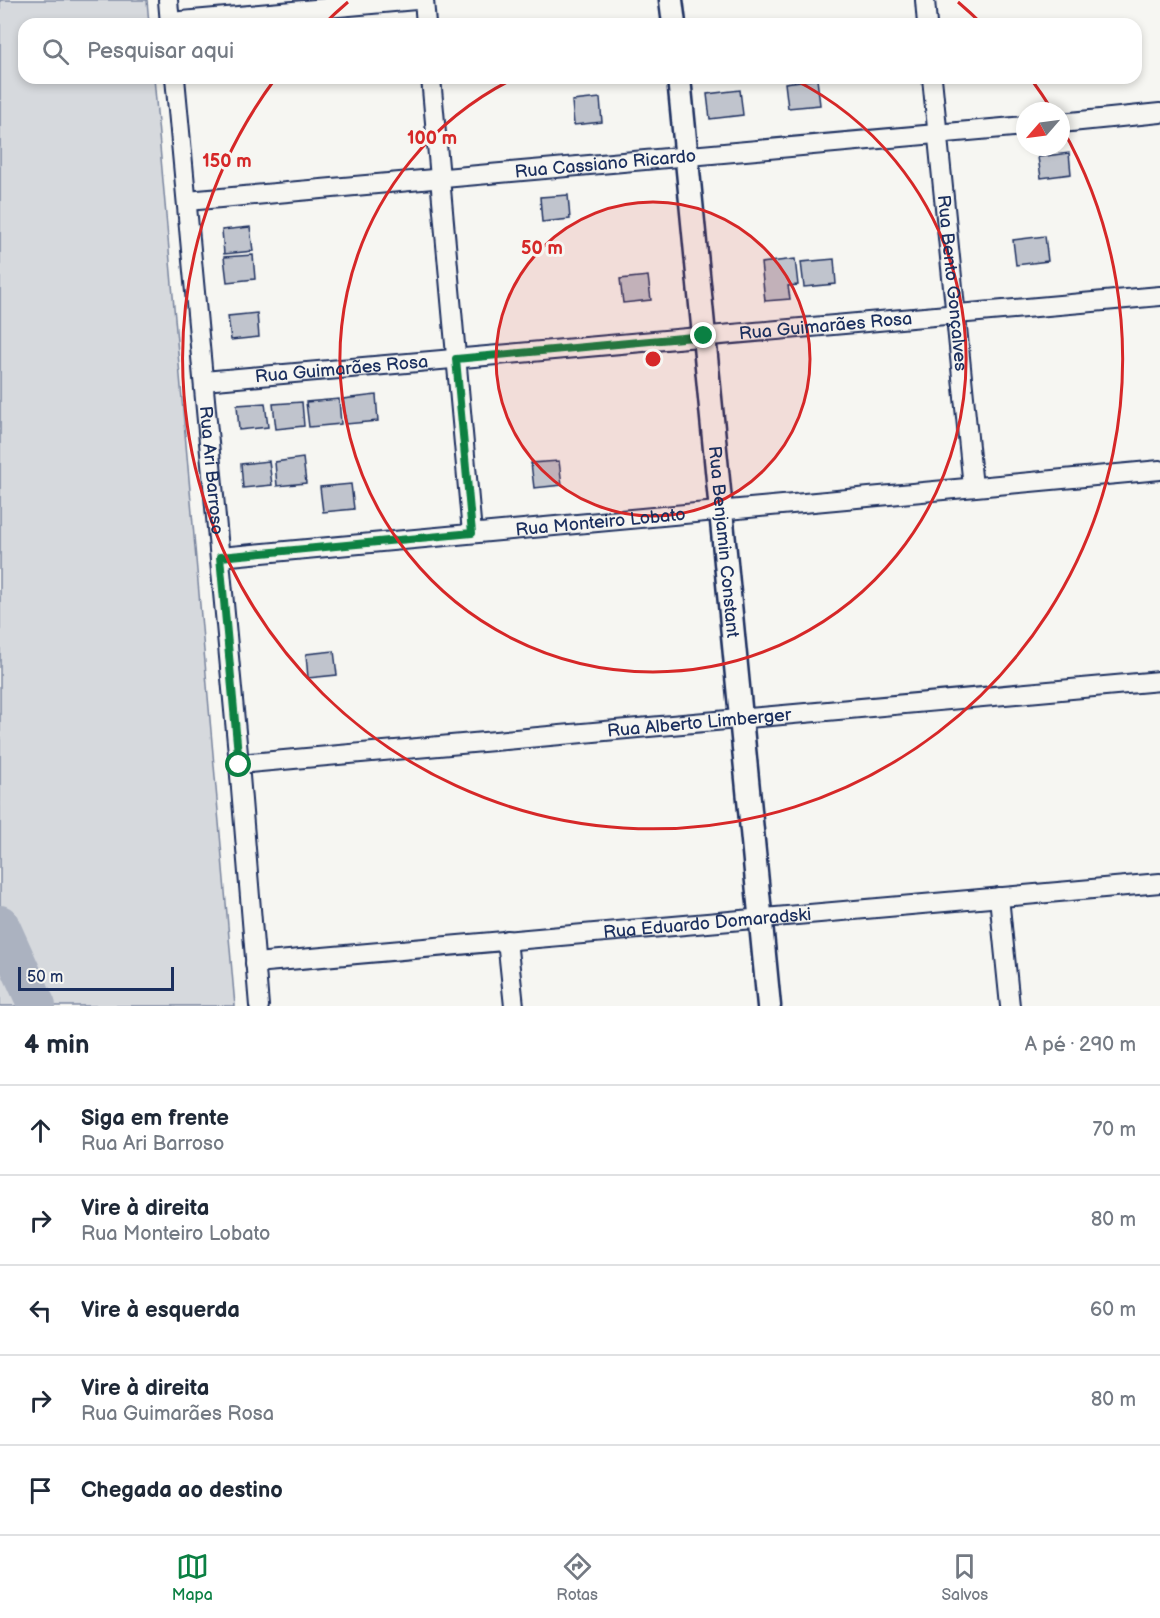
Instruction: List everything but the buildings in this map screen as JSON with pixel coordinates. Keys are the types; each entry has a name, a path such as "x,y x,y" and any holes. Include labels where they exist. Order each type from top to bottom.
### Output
{"street":[{"path":"168,0 170,18"},
{"path":"223,18 416,0"},
{"path":"424,0 426,18"},
{"path":"671,0 673,18"},
{"path":"924,0 926,18"},
{"name":"Rua Ari Barroso","path":"176,84 259,1006"},
{"path":"432,84 472,533"},
{"name":"Rua Benjamin Constant","path":"680,84 768,1006"},
{"name":"Rua Bento Gonçalves","path":"933,84 973,487"},
{"path":"1070,122 1160,113"},
{"name":"Rua Cassiano Ricardo","path":"187,201 1016,127"},
{"name":"Rua Guimarães Rosa","path":"204,381 1160,296"},
{"name":"Rua Monteiro Lobato","path":"220,557 1160,470"},
{"name":"Rua Alberto Limberger","path":"239,765 1160,681"},
{"name":"Rua Eduardo Domaradski","path":"255,963 1160,883"},
{"path":"999,897 1010,1006"},
{"path":"507,940 514,1006"}],"shaded area":[{"path":"0,0 147,0 148,18 18,18 18,84 155,84 235,1006 0,1006"}],"waterway":[{"path":"0,924 37,1006"}],"route":[{"path":"239,765 220,557 472,533 456,359 704,336"}]}
